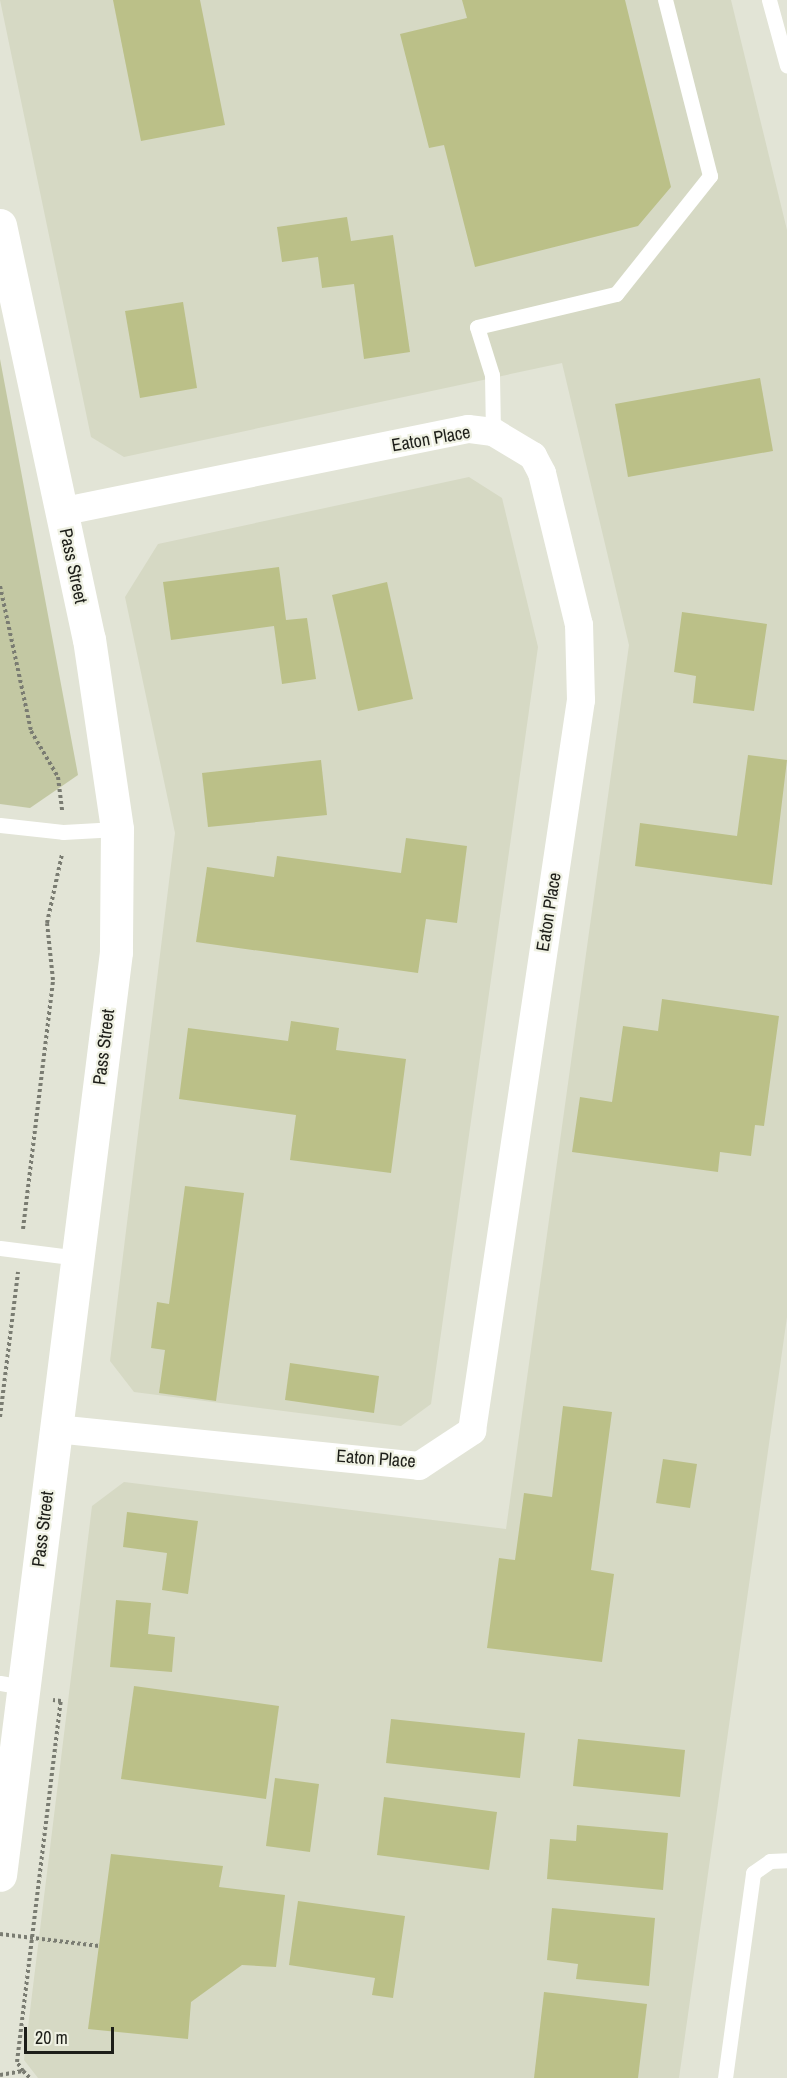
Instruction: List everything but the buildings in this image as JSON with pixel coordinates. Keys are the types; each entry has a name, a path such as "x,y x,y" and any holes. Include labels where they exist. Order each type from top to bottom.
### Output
{"street":[{"name":"Pass Street","path":"0,225 89,639 117,829 116,952 0,1875"},
{"name":"Eaton Place","path":"56,1428 419,1466 471,1431 581,700 579,625 542,474 533,456 493,432 468,429 62,512"}],"lane":[{"path":"493,432 492,375 477,327 616,294 710,176 665,0"},
{"path":"770,0 787,66"},
{"path":"0,825 63,832 117,829"},
{"path":"0,1248 78,1258"},
{"path":"725,2078 753,1873 770,1861 787,1860"}],"path":[{"path":"0,586 32,731 58,777 61,794"},
{"path":"22,1232 53,980 47,922 62,856"},
{"path":"0,1417 16,1281"},
{"path":"22,1690 61,1701 17,2062 30,2078"},
{"path":"0,1934 99,1946"},
{"path":"0,2075 23,2071"}],"shaded area":[{"path":"0,0 731,0 787,230 787,1317 679,2078 38,2078 24,2060 92,1506 124,1482 506,1529 629,645 562,363 124,457 91,437"},
{"path":"469,477 502,498 538,647 431,1404 401,1426 134,1392 110,1361 175,833 125,597 158,544"}],"green space":[{"path":"0,359 78,775 30,808 0,804"}]}
